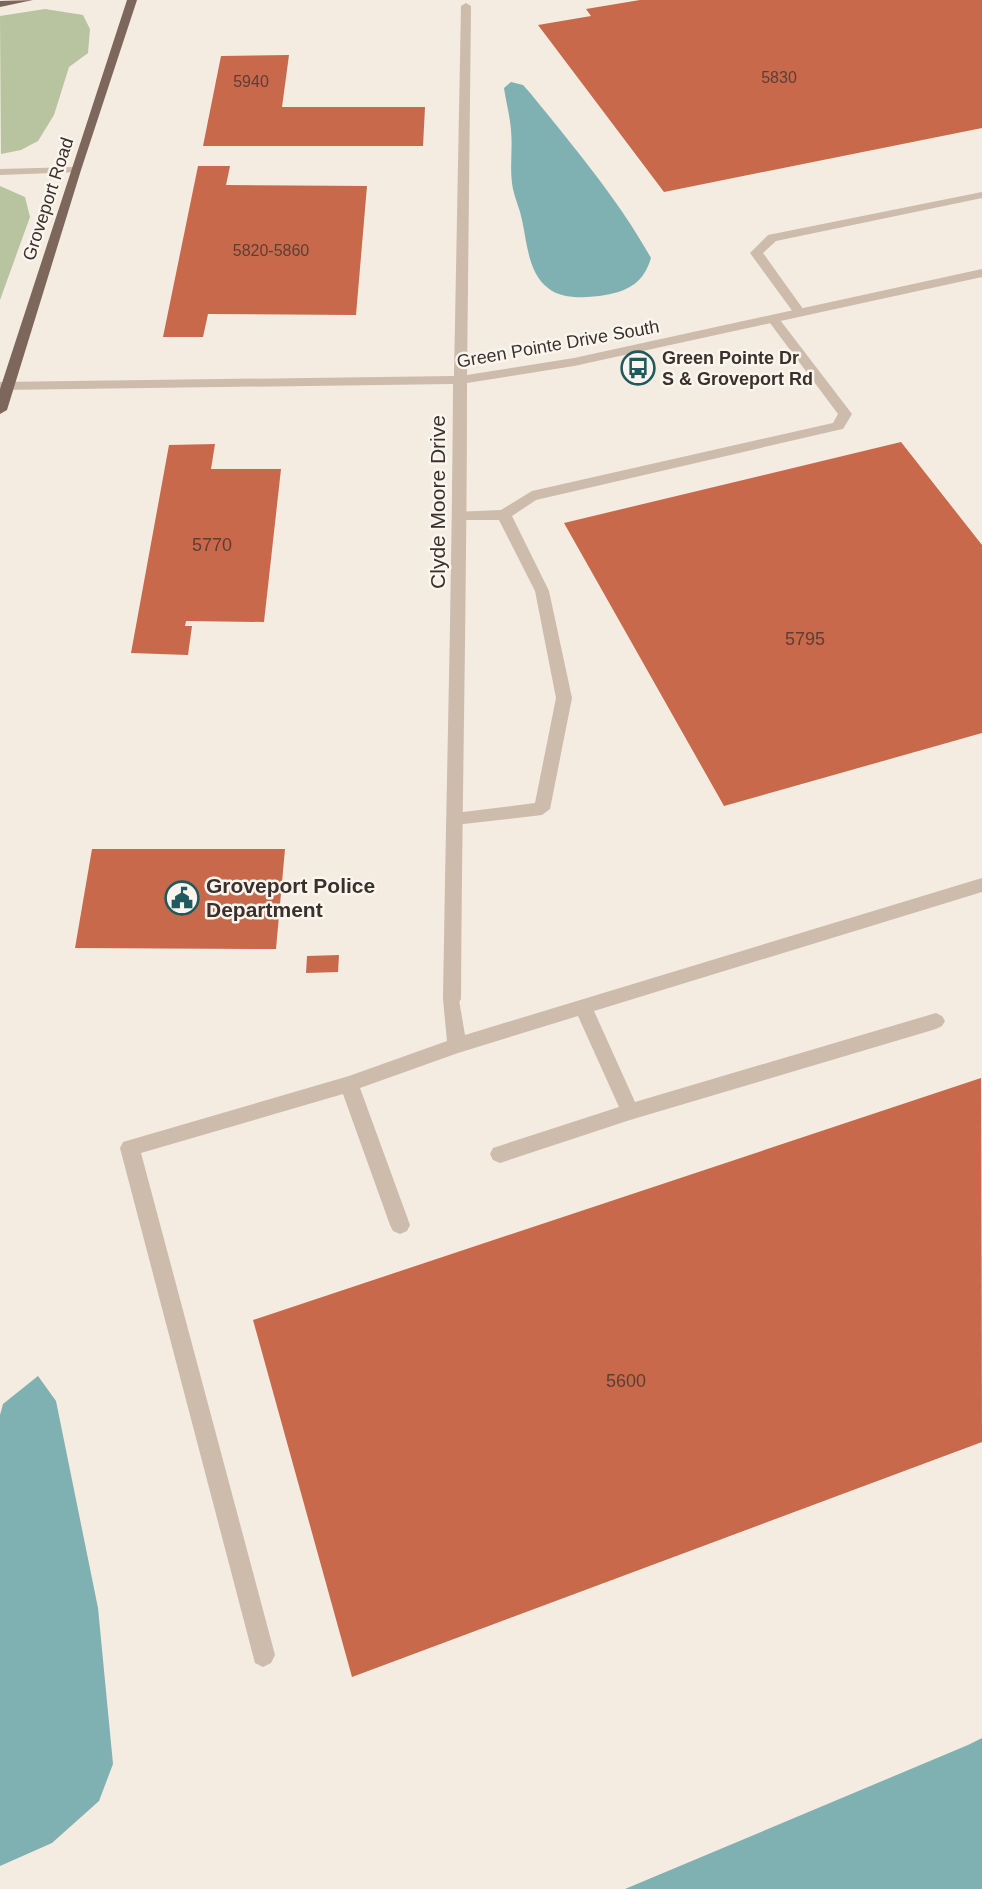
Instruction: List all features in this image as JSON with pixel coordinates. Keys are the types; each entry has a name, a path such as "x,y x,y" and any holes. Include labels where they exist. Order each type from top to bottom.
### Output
{"main road":[{"path":"0,4 28,0"},
{"name":"Groveport Road","path":"0,410 3,386 132,0"}],"street":[{"name":"Clyde Moore Drive","path":"457,1045 452,999 467,3"},
{"path":"0,172 75,170"},
{"path":"800,313 756,253 772,238 982,195"},
{"name":"Green Pointe Drive South","path":"3,386 460,380 574,362 982,273"},
{"path":"460,515 504,515 532,496 838,426 845,414 773,319"},
{"path":"455,819 542,809 564,698 542,591 504,515"},
{"path":"264,1655 130,1148 349,1084 457,1045 982,885"},
{"path":"583,1007 630,1112"},
{"path":"500,1154 630,1112 936,1021"},
{"path":"349,1084 400,1225"}],"green space":[{"path":"45,9 83,15 90,29 88,53 69,67 54,115 38,141 21,150 1,154 0,16"},
{"path":"0,186 25,197 30,217 0,300"}],"water":[{"path":"511,82 523,85 579,153 610,194 651,258 640,279 628,288 598,296 560,295 541,282 536,274 529,257 512,182 511,130 504,88"},
{"path":"38,1376 56,1401 98,1608 113,1764 99,1801 52,1843 0,1866 0,1415 3,1404"},
{"path":"982,1738 982,1889 625,1889 968,1745"}],"building":[{"path":"640,0 982,0 982,128 664,192 538,25 591,16 586,9"},
{"path":"289,55 282,107 425,107 423,146 203,146 221,56"},
{"path":"198,166 230,166 226,185 367,186 356,315 208,314 203,337 163,337"},
{"path":"901,442 982,545 982,733 724,806 564,523"},
{"path":"215,444 211,469 281,469 264,622 186,621 185,626 192,626 188,655 131,653 169,445"},
{"name":"Groveport Police Department","path":"92,849 285,849 276,949 75,948"},
{"path":"339,955 338,972 306,973 307,956"},
{"path":"981,1078 982,1442 352,1677 253,1320"}],"place":[{"name":"Green Pointe Dr S & Groveport Rd","path":"638,368"},
{"name":"Groveport Police Department","path":"182,898"}]}
